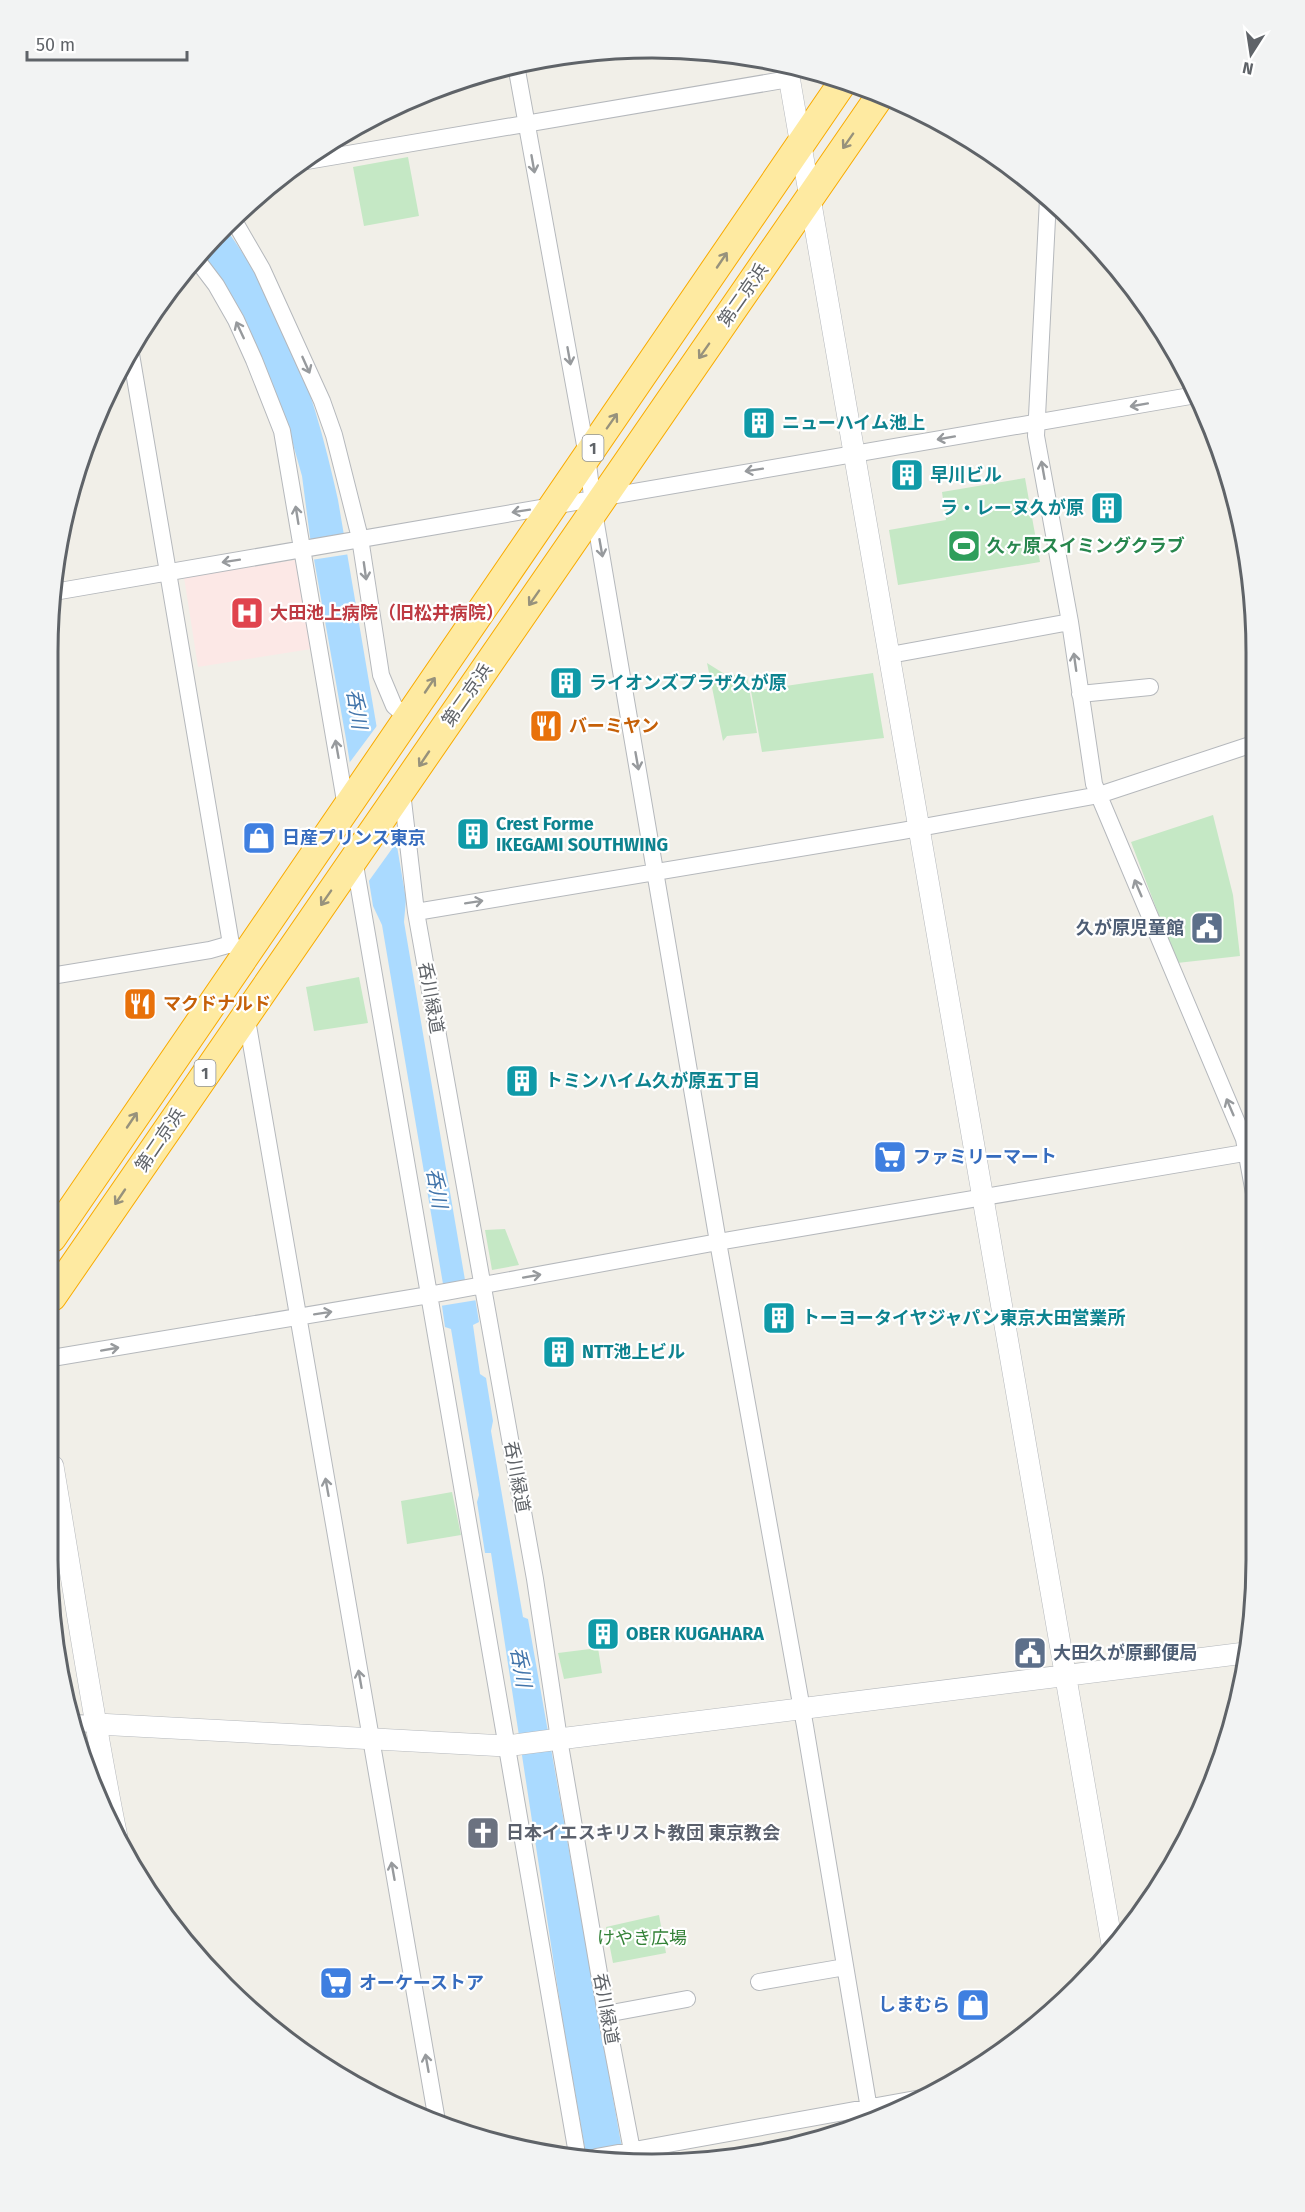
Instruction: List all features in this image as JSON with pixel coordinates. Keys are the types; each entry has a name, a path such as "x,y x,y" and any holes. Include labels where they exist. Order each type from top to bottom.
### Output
{"highway":[{"name":"第二京浜","path":"58,1229 238,948 349,803 838,89"},
{"name":"第二京浜","path":"58,1288 398,797 597,502 876,102"}],"street":[{"path":"323,158 526,125 782,73"},
{"path":"518,75 597,502 718,1242 802,1708 870,2112"},
{"path":"788,75 1111,1937"},
{"path":"1048,209 1036,436 1070,622 1094,784 1246,1143"},
{"path":"238,227 262,269 322,401 337,444 381,675 394,706 408,718"},
{"path":"202,266 216,285 236,320 282,431 306,550 349,803"},
{"path":"58,975 210,950 238,948 133,365"},
{"path":"62,590 554,506 597,502 854,453 1188,396"},
{"path":"890,655 1070,622"},
{"path":"1080,694 1150,687"},
{"path":"416,912 920,828 1099,795 1246,746"},
{"name":"呑川緑道","path":"398,797 479,1286 536,1579 556,1740 630,2153"},
{"path":"356,855 511,1746 576,2148"},
{"path":"246,1014 435,2112"},
{"path":"58,1357 1246,1153"},
{"path":"58,1500 109,1797"},
{"path":"82,1723 511,1746 1238,1654"},
{"path":"759,1982 845,1967"},
{"path":"606,2014 687,1999"},
{"path":"635,2153 860,2116"}],"shaded area":[{"name":"大田池上病院（旧松井病院）","path":"295,560 311,649 198,667 184,577"}],"green space":[{"path":"408,157 419,216 364,226 353,167"},
{"name":"久ヶ原スイミングクラブ","path":"1025,478 1040,562 898,585 889,530 946,520 942,492"},
{"path":"707,663 723,673 747,677 757,733 727,736 723,741"},
{"path":"873,673 884,738 762,752 751,691"},
{"path":"1213,815 1233,895 1240,956 1177,963 1131,842"},
{"path":"359,977 368,1023 314,1031 306,987"},
{"path":"505,1229 519,1265 492,1270 485,1230"},
{"path":"452,1492 461,1535 407,1544 401,1501"},
{"path":"598,1648 602,1673 564,1679 558,1653"},
{"name":"けやき広場","path":"659,1915 666,1953 613,1963 606,1927"}],"water":[{"name":"呑川","path":"230,235 264,286 301,368 328,456 338,500 406,899 404,922 465,1280 472,1279 479,1322 473,1325 480,1374 486,1378 493,1421 491,1431 523,1617 528,1619 623,2152 585,2149 563,2023 491,1553 485,1553 477,1502 479,1495 451,1329 445,1327 439,1285 443,1284 382,925 373,906 310,537 302,476 285,416 242,317 207,260"}],"pier":[{"path":"346,534 350,554 311,560 308,540"},
{"path":"379,723 399,839 366,885 347,766"},
{"path":"474,1279 477,1300 440,1306 436,1285"}],"place":[{"name":"ニューハイム池上","path":"759,423"},
{"name":"早川ビル","path":"907,475"},
{"name":"ラ・レーヌ久が原","path":"1107,508"},
{"name":"久ヶ原スイミングクラブ","path":"964,546"},
{"name":"大田池上病院（旧松井病院）","path":"247,613"},
{"name":"ライオンズプラザ久が原","path":"566,683"},
{"name":"バーミヤン","path":"546,726"},
{"name":"Crest Forme IKEGAMI SOUTHWING","path":"473,834"},
{"name":"日産プリンス東京","path":"259,838"},
{"name":"久が原児童館","path":"1207,928"},
{"name":"マクドナルド","path":"140,1004"},
{"name":"トミンハイム久が原五丁目","path":"522,1081"},
{"name":"ファミリーマート","path":"890,1157"},
{"name":"トーヨータイヤジャパン東京大田営業所","path":"779,1318"},
{"name":"NTT池上ビル","path":"559,1352"},
{"name":"OBER KUGAHARA","path":"603,1634"},
{"name":"大田久が原郵便局","path":"1030,1653"},
{"name":"日本イエスキリスト教団 東京教会","path":"483,1833"},
{"name":"オーケーストア","path":"336,1983"},
{"name":"しまむら","path":"973,2005"}]}
